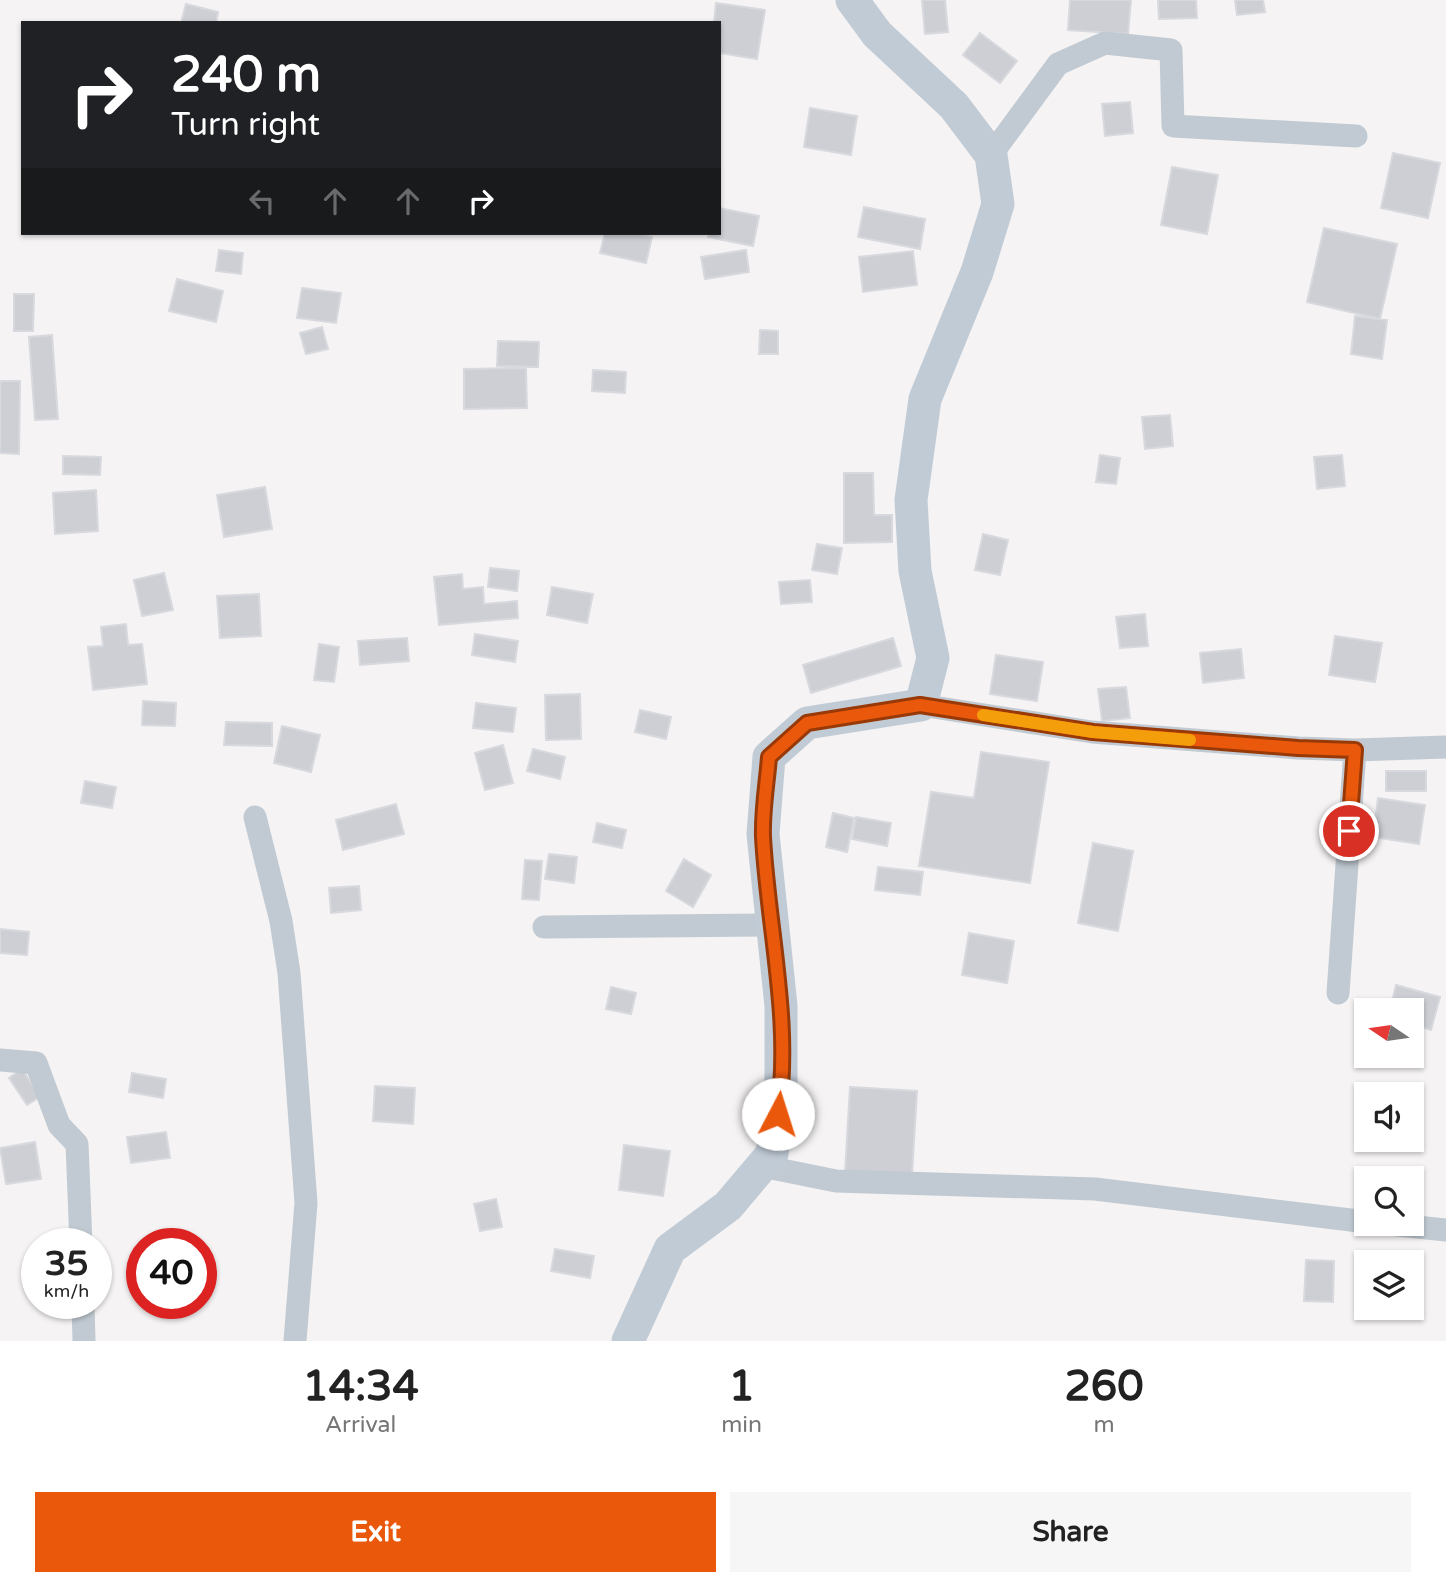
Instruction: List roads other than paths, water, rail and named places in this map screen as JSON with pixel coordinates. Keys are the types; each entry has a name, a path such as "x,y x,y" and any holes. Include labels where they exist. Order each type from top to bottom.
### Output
{"street":[{"path":"852,0 877,34 954,106 991,155 998,204 977,272 925,399 911,500 915,571 933,658 920,705"},
{"path":"991,155 1058,64 1105,43 1171,50 1173,125 1356,136"},
{"path":"628,1341 670,1249 728,1206 772,1154 781,1094 781,1006 763,834 769,757 807,723 920,705 1093,732 1298,748 1355,750 1446,747"},
{"path":"1338,993 1355,750"},
{"path":"255,817 281,921 290,986 306,1203 295,1341"},
{"path":"544,927 772,925"},
{"path":"0,1060 36,1063 59,1125 77,1144 80,1228"},
{"path":"762,1166 836,1181 1095,1189 1354,1220"},
{"path":"1424,1228 1446,1230"},
{"path":"83,1319 84,1341"}]}
